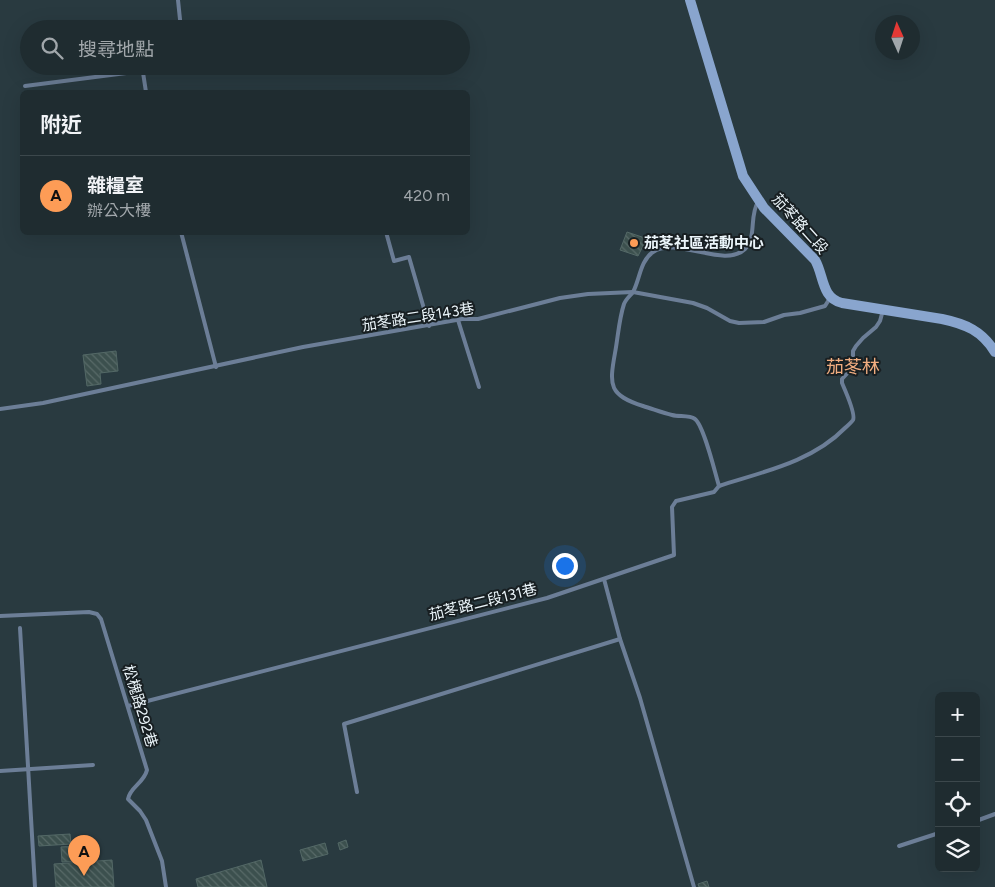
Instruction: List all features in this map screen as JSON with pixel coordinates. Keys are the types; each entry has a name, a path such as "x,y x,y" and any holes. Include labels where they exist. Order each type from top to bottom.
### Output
{"street":[{"name":"茄苳路二段","path":"690,0 743,176 759,201 815,260 830,298"},
{"path":"830,298 842,303 956,323 983,336 995,352"}],"lane":[{"path":"178,0 180,20"},
{"path":"25,86 101,75"},
{"path":"143,75 146,90"},
{"path":"719,486 704,436 696,420 692,417 673,416 621,398 613,387 612,372 624,302 633,292 646,260 651,253 660,248 670,247 720,255 744,250 750,242 754,209 759,201"},
{"path":"182,235 216,366"},
{"path":"387,235 394,261 409,257 429,326"},
{"name":"茄苳路二段143巷","path":"0,409 43,403 310,346 467,318 478,320 560,298 588,294 633,292 693,303 708,308 726,320 739,323 764,322 784,315 800,313 825,306 830,298"},
{"name":"茄苳路二段131巷","path":"128,706 538,600 674,555 672,507 674,503 714,492 719,486 794,462 836,438 852,421 853,414 842,378 853,367 853,351 856,346 876,327 883,310"},
{"path":"458,320 479,387"},
{"path":"604,579 694,887"},
{"name":"松槐路292巷","path":"0,616 89,612 97,614 102,622 147,770 143,780 132,789 128,800 140,811 146,820 162,862 166,887"},
{"path":"20,628 35,887"},
{"path":"357,792 344,724 620,639"},
{"path":"0,771 93,765"},
{"path":"980,820 995,814"},
{"path":"899,846 935,834"}],"building":[{"name":"茄苳社區活動中心","path":"627,232 648,239 648,243 644,244 638,256 620,250"},
{"path":"116,351 118,371 100,373 101,384 87,386 83,355"},
{"path":"70,834 71,844 39,846 38,836"},
{"path":"346,840 348,847 340,850 338,843"},
{"path":"325,843 328,854 303,861 300,850"},
{"path":"95,845 97,860 62,862 61,847"},
{"path":"112,860 114,887 56,887 54,864"},
{"path":"261,860 267,887 198,887 196,879"},
{"path":"707,881 709,887 699,887 698,884"}],"place":[{"name":"茄苳社區活動中心","path":"634,243"},
{"name":"雜糧室","path":"84,876"}],"district":[{"name":"茄苳林","path":"853,367"}]}
